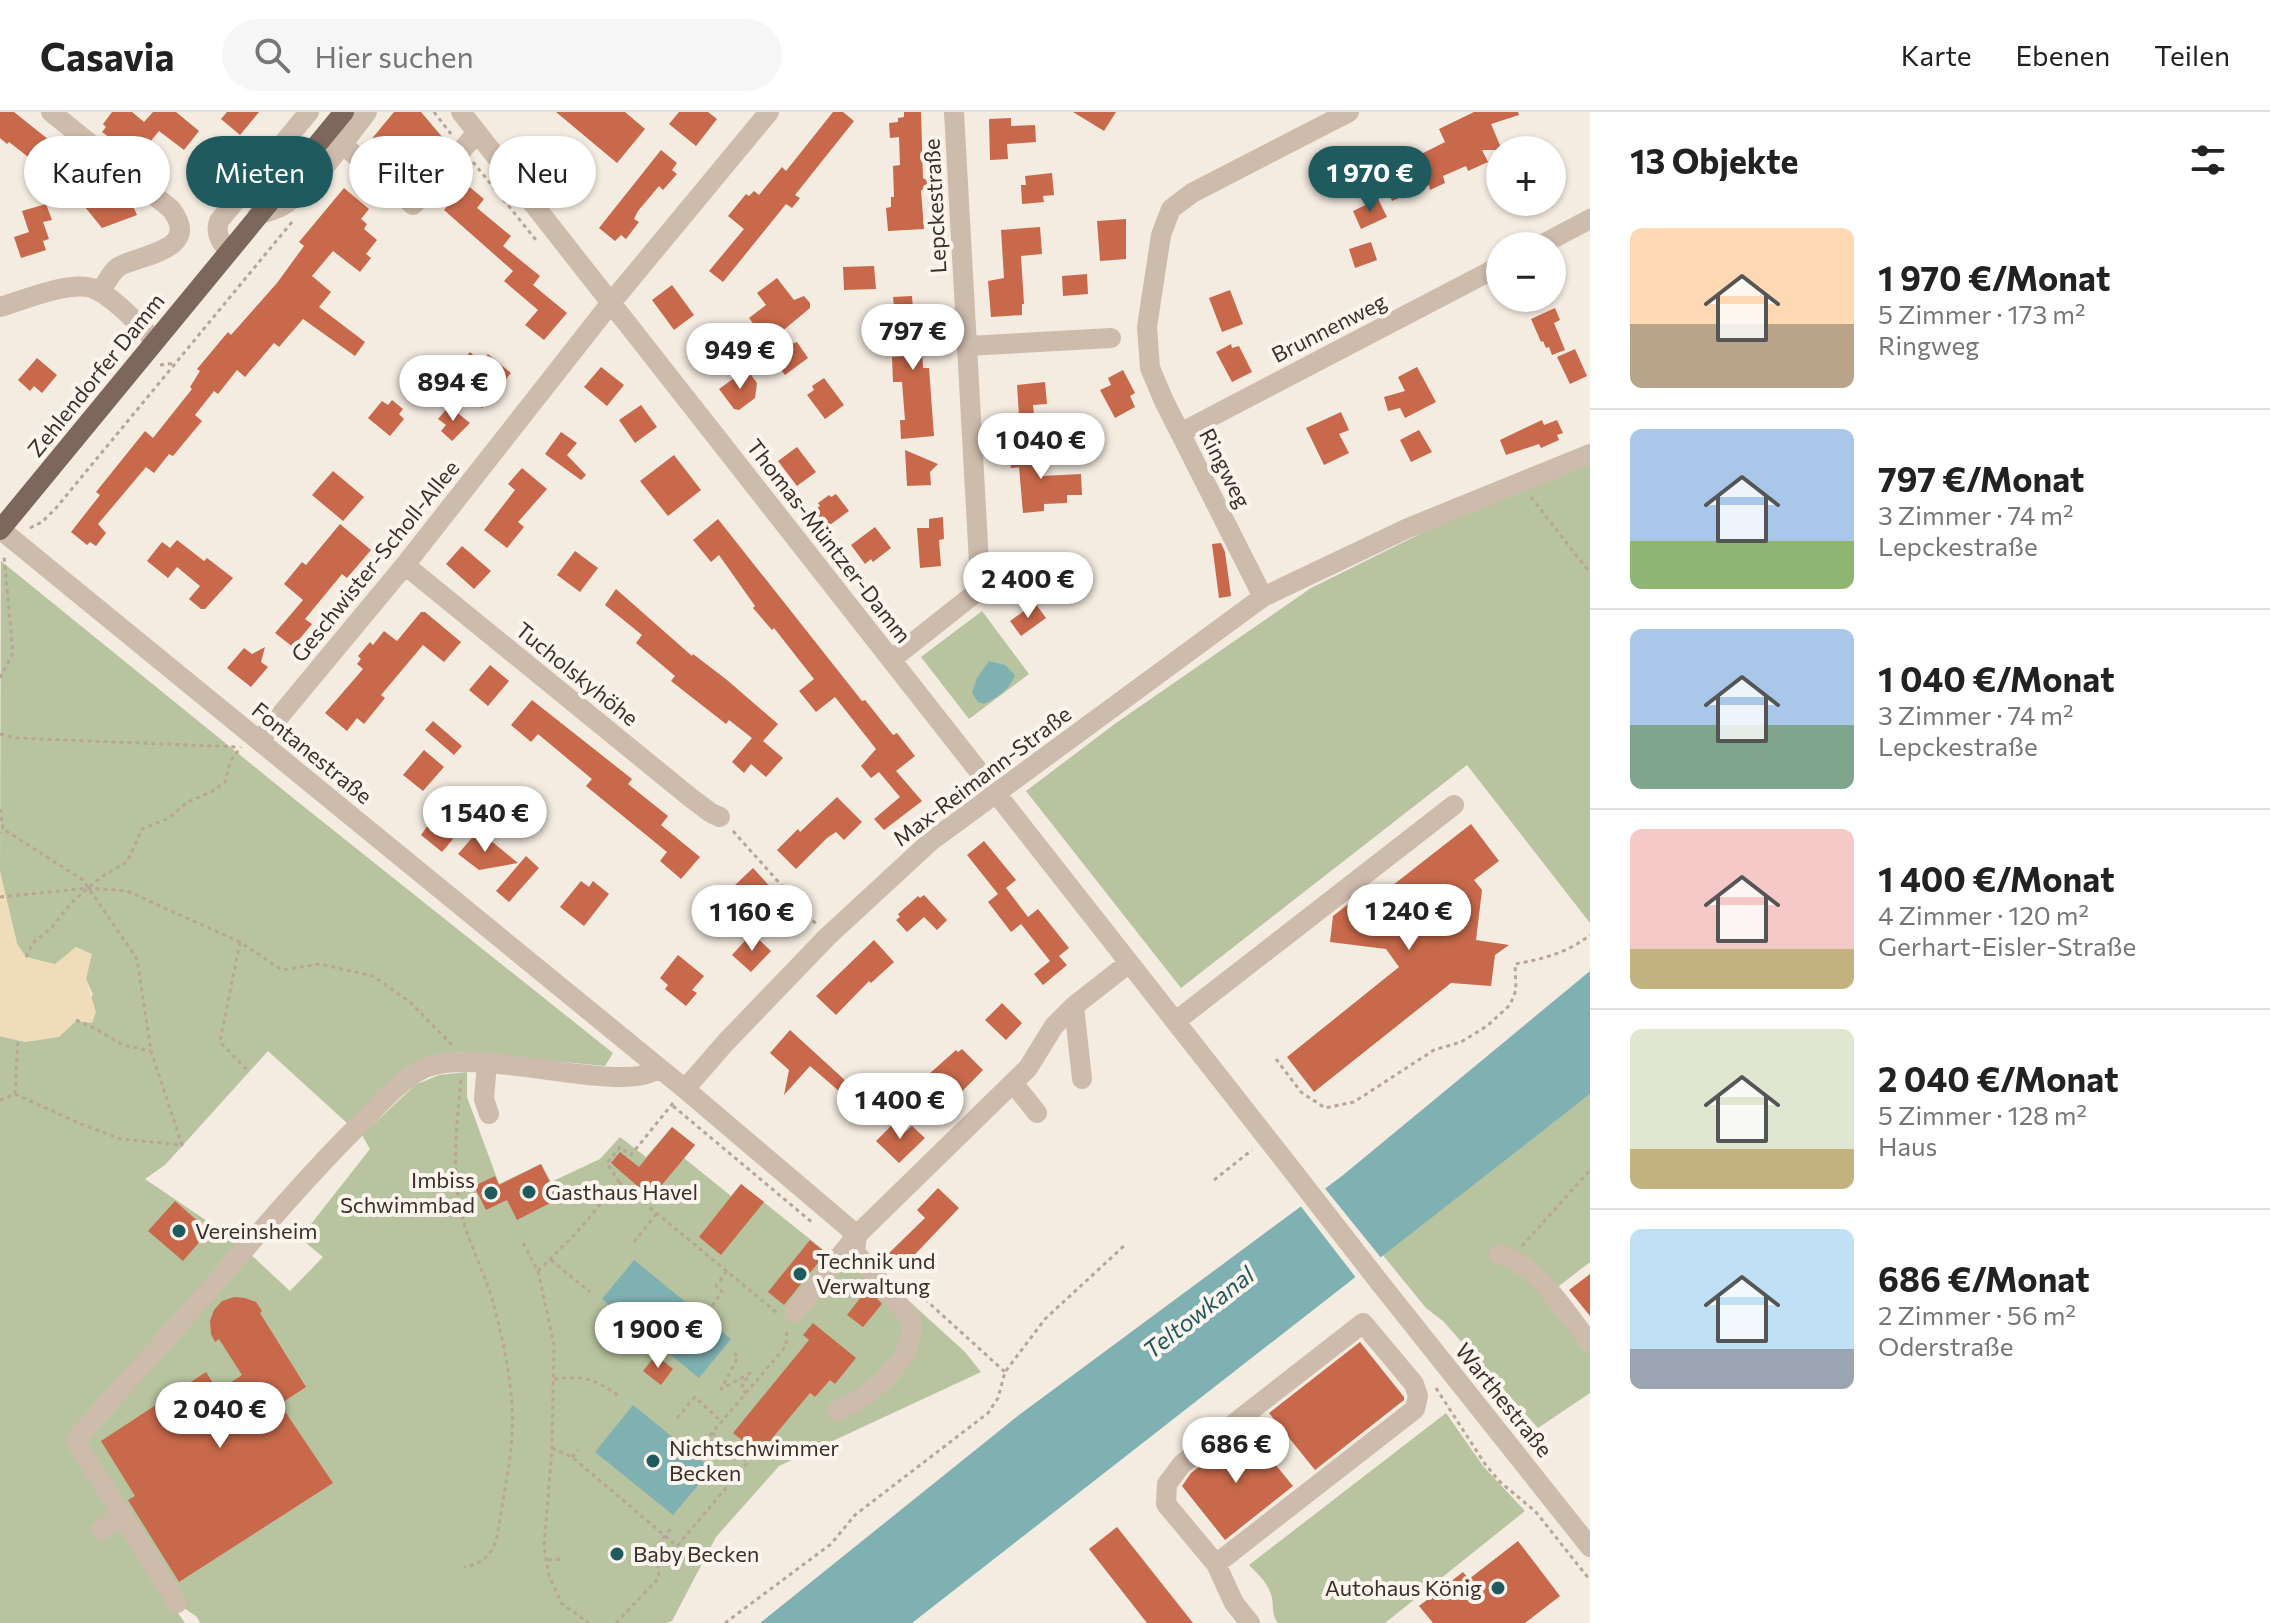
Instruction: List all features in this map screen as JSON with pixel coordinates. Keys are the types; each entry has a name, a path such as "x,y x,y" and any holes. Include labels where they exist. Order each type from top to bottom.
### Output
{"main road":[{"name":"Zehlendorfer Damm","path":"3,536 228,250 344,112"}],"street":[{"path":"51,112 171,209 178,218 178,236 170,249 116,268 100,292"},
{"path":"228,250 219,239 219,221 309,112"},
{"path":"258,215 283,206 314,177 367,112"},
{"name":"Thomas-Müntzer-Damm","path":"461,112 1129,963"},
{"name":"Geschwister-Scholl-Allee","path":"259,741 405,565 610,304 769,112"},
{"name":"Lepckestraße","path":"892,659 973,595 980,581 954,112"},
{"name":"Ringweg","path":"1263,597 1150,368 1147,327 1161,235 1171,209 1192,193 1349,112"},
{"path":"341,143 413,205 477,133"},
{"path":"1565,232 1590,219"},
{"name":"Brunnenweg","path":"1180,433 1486,273"},
{"path":"0,307 68,287 86,287 100,292 155,341"},
{"path":"967,346 1111,338"},
{"path":"1263,597 1408,528 1590,454"},
{"name":"Fontanestraße","path":"3,536 685,1089 857,1235"},
{"name":"Tucholskyhöhe","path":"405,565 691,798 720,817"},
{"name":"Max-Reimann-Straße","path":"685,1089 827,937 931,841 1263,597"},
{"path":"785,1315 857,1235 1014,1084 1028,1068 1054,1026 1074,1006 1129,963 1176,1021 1454,805"},
{"path":"1074,1006 1082,1079"},
{"name":"Warthestraße","path":"1176,1021 1380,1283 1586,1534"},
{"path":"177,1603 75,1440 219,1272 240,1255 269,1214 332,1144 412,1076 429,1067 453,1061 472,1066 647,1077 658,1068"},
{"path":"472,1066 489,1114"},
{"path":"1014,1084 1037,1113"},
{"path":"837,1411 864,1396 894,1368 906,1352 912,1330 911,1319 855,1252 857,1235"},
{"path":"1499,1254 1513,1258 1534,1275 1590,1343"},
{"path":"1216,1564 1415,1409 1418,1396 1414,1384 1363,1323 1182,1464 1167,1484 1166,1504 1216,1564 1234,1603 1250,1623"},
{"path":"101,1530 123,1515"}],"path":[{"path":"0,678 13,653 3,536 42,522 56,508 300,212"},
{"path":"1520,483 1590,573"},
{"path":"0,734 16,738 241,747 230,762 225,782 186,803 169,818 142,829 127,862 101,877 71,903 52,927 33,943 26,957"},
{"path":"0,809 2,831 83,880 137,959 151,1051 182,1145 121,1139 15,1094 0,1100"},
{"path":"720,817 827,937"},
{"path":"0,897 89,888 127,891 240,942 282,970 320,964 373,976 410,1002 472,1066 455,1160 459,1203 468,1241 494,1304 504,1354 513,1431 492,1552 486,1560 464,1567"},
{"path":"1276,1059 1301,1092 1325,1108 1354,1102 1434,1050 1461,1042 1487,1026 1510,1005 1516,990 1515,964 1549,958 1590,935"},
{"path":"240,942 220,1042 249,1072"},
{"path":"76,1020 123,1045 151,1051"},
{"path":"15,1094 18,1040"},
{"path":"705,1442 786,1346 785,1315 619,1182 607,1163 620,1147 631,1155 673,1106 821,1231"},
{"path":"1214,1180 1255,1147"},
{"path":"1499,1254 1523,1245 1590,1170"},
{"path":"538,1271 619,1182"},
{"path":"634,1242 657,1213"},
{"path":"523,1243 538,1271 554,1345 552,1448 544,1547 549,1576 562,1604 589,1623"},
{"path":"725,1623 831,1544 855,1515 988,1413 998,1398 1005,1372 1045,1319 1125,1245"},
{"path":"551,1260 590,1292"},
{"path":"712,1306 722,1292 716,1286 727,1271"},
{"path":"903,1279 1005,1372"},
{"path":"734,1353 738,1357 721,1389 750,1373 741,1388 746,1393"},
{"path":"554,1379 583,1376 596,1380 619,1396"},
{"path":"1432,1382 1485,1464 1500,1482 1535,1511 1590,1580"},
{"path":"677,1418 695,1397 722,1422"},
{"path":"552,1448 572,1457 677,1546 748,1462 712,1433"},
{"path":"572,1457 578,1450"},
{"path":"645,1553 656,1547 673,1526"},
{"path":"616,1623 659,1578 656,1547"},
{"path":"548,1560 564,1559"}],"green space":[{"path":"1590,460 1590,923 1467,765 1181,988 1026,791 1116,723 1311,588 1426,531 1556,478"},
{"path":"1,561 613,1053 605,1066 457,1052 420,1063 395,1077 348,1124 268,1051 165,1165 145,1179 235,1240 290,1291 323,1257 300,1238 370,1149 362,1135 415,1085 439,1075 467,1072 467,1097 499,1184 541,1164 551,1182 600,1159 620,1137 646,1157 672,1127 695,1145 684,1158 731,1196 741,1184 831,1256 875,1270 965,1352 981,1372 779,1466 716,1537 672,1621 667,1623 200,1623 197,1617 177,1603 173,1606 185,1623 0,1623 0,1036 26,1042 93,995 86,979 88,966 76,947 55,965 26,957 17,944 0,872"},
{"path":"982,611 1029,674 969,719 921,657"},
{"path":"1590,1094 1590,1262 1550,1293 1590,1343 1590,1393 1538,1428 1443,1321 1426,1308 1382,1254"},
{"path":"1446,1413 1483,1466 1525,1511 1385,1623 1278,1623 1269,1588 1249,1565"}],"sand":[{"path":"0,872 17,944 26,957 55,964 76,947 92,954 86,979 96,1012 92,1023 76,1021 59,1037 26,1042 0,1036"}],"water":[{"path":"989,661 1005,665 1015,675 1010,685 984,704 978,702 972,693 977,678"},
{"name":"Teltowkanal","path":"1590,971 1590,1094 912,1623 760,1623 1019,1415 1342,1176"},
{"path":"634,1260 731,1339 699,1378 602,1299"},
{"name":"Nichtschwimmer Becken","path":"633,1405 712,1469 673,1515 595,1452"}],"pier":[{"path":"1323,1186 1382,1259 1357,1279 1299,1204"}],"building":[{"path":"0,112 14,112 44,136 24,136 24,154 0,138"},
{"path":"112,112 132,112 144,122 153,112 176,112 199,131 195,136 186,136 184,150 170,136 159,131 155,136 107,136 102,132 106,127 103,124"},
{"path":"227,112 259,112 240,135 221,119"},
{"path":"394,112 421,112 441,136 374,136"},
{"path":"556,112 625,112 645,129 617,163 596,145 596,136 585,136"},
{"path":"679,112 708,112 717,119 696,146 669,124"},
{"path":"833,112 843,112 854,121 795,195 800,198 792,208 786,204 723,282 709,271 744,229 728,216 746,194 749,196 754,191 759,195 782,167 786,171"},
{"path":"904,112 921,112 923,178 929,182 921,191 924,229 888,231 886,208 891,207 891,197 894,197 893,166 900,165 899,137 890,138 889,123 898,122 898,118 904,117"},
{"path":"1073,112 1116,112 1104,131"},
{"path":"1474,112 1518,112 1519,115 1491,124 1496,136 1486,136 1486,150 1482,150 1486,163 1468,171 1466,166 1443,176 1445,183 1430,190 1429,185 1392,201 1380,175 1445,142 1439,129"},
{"path":"1011,118 1011,126 1035,125 1036,142 1007,144 1008,159 990,160 989,119"},
{"path":"661,150 677,163 672,170 677,174 663,190 659,186 638,211 634,219 639,222 626,239 621,235 615,241 599,228"},
{"path":"1052,173 1054,195 1043,196 1044,202 1022,204 1021,185 1026,185 1025,176"},
{"path":"344,188 349,192 349,208 369,209 361,219 367,224 364,229 377,240 366,254 371,258 360,272 333,251 312,276 331,292 319,307 365,342 355,356 303,319 279,347 274,343 245,377 237,370 218,394 214,391 195,415 202,421 173,456 169,454 154,473 146,467 98,524 106,533 96,546 90,542 87,545 71,532 100,495 96,492 145,431 153,438 192,389 190,387 200,371 197,369 228,332 231,335 277,283 304,246 299,242 327,208 333,208 333,201"},
{"path":"473,190 484,199 477,208 511,236 503,246 540,276 533,285 567,313 544,340 525,325 538,310 504,281 513,271 444,210 473,208"},
{"path":"1378,199 1387,217 1361,229 1353,211"},
{"path":"48,208 52,220 43,222 49,239 43,241 46,250 21,258 14,237 29,232 22,211"},
{"path":"86,208 134,208 137,215 102,228"},
{"path":"1126,219 1126,259 1100,261 1097,221"},
{"path":"1040,227 1042,254 1021,256 1022,315 991,317 988,281 1004,278 1001,230"},
{"path":"1371,242 1377,260 1355,268 1349,249"},
{"path":"874,266 876,289 844,290 843,267"},
{"path":"1087,274 1088,294 1063,296 1062,276"},
{"path":"777,278 794,300 804,296 810,308 768,343 749,318 766,305 757,293"},
{"path":"672,285 694,315 674,330 652,300"},
{"path":"1230,290 1243,324 1222,332 1209,298"},
{"path":"912,296 913,310 926,309 927,331 921,331 923,368 929,368 934,436 901,439 900,420 905,420 902,382 893,382 892,357 907,356 904,324 896,325 893,297"},
{"path":"1546,312 1557,312 1560,320 1554,323 1565,350 1552,355 1549,347 1546,348 1541,342 1531,319"},
{"path":"797,342 808,358 785,375 767,352"},
{"path":"1231,344 1232,348 1239,346 1252,372 1232,382 1216,352"},
{"path":"1575,349 1587,376 1570,384 1557,357"},
{"path":"470,352 481,362 488,354 511,373 482,408 461,393 472,380 469,378 472,374 460,364"},
{"path":"37,358 57,375 42,393 34,386 30,391 18,380"},
{"path":"601,367 624,385 607,406 584,387"},
{"path":"1417,367 1436,402 1405,418 1400,408 1388,411 1384,397 1405,391 1398,377"},
{"path":"1123,370 1135,393 1130,396 1135,407 1115,418 1100,390 1111,385 1108,378"},
{"path":"751,375 757,383 755,398 739,410 734,409 719,389 737,376"},
{"path":"824,378 844,405 825,419 807,395 814,390 812,386"},
{"path":"1045,382 1047,404 1033,405 1034,415 1019,416 1017,385"},
{"path":"392,400 403,409 399,414 404,419 390,436 368,418 382,401 388,405"},
{"path":"641,405 657,427 635,443 619,420"},
{"path":"449,406 470,423 452,441 441,431 446,425 438,419"},
{"path":"1341,412 1349,430 1339,434 1349,453 1324,465 1306,428"},
{"path":"1542,420 1544,425 1557,420 1563,433 1557,435 1559,440 1541,448 1539,444 1506,455 1500,440"},
{"path":"1419,430 1432,452 1411,462 1400,440"},
{"path":"561,432 577,443 567,455 586,475 581,480 545,454"},
{"path":"1034,443 1034,454 1040,454 1042,476 1081,474 1082,495 1067,495 1067,503 1044,504 1044,511 1023,513 1019,467 1011,468 1009,445"},
{"path":"797,447 816,472 797,486 778,461"},
{"path":"905,450 938,464 930,472 931,485 907,486"},
{"path":"674,455 701,490 668,516 640,481"},
{"path":"522,468 547,489 518,522 524,527 507,548 484,530 515,490 508,484"},
{"path":"333,471 364,497 343,521 312,495"},
{"path":"836,494 849,511 827,527 814,510 829,495"},
{"path":"943,517 944,539 939,540 941,566 920,568 917,528 929,528 929,519"},
{"path":"718,519 862,701 865,700 893,735 897,733 915,756 896,771 922,801 884,830 874,819 900,797 879,772 871,778 861,766 876,749 835,697 816,712 799,691 814,679 774,628 772,630 753,608 755,606 719,555 711,562 693,540"},
{"path":"340,524 371,550 347,578 342,574 305,619 312,624 293,647 275,633 303,600 284,584 302,562 306,565"},
{"path":"875,527 891,548 873,562 871,559 865,564 851,545"},
{"path":"177,540 233,578 205,609 189,599 200,586 177,567 168,578 147,561 162,542 170,548"},
{"path":"1221,543 1231,596 1219,598 1212,544"},
{"path":"462,546 491,571 474,589 446,564"},
{"path":"575,551 598,568 580,592 557,575"},
{"path":"1045,555 1075,556 1075,581 1045,580"},
{"path":"616,589 692,656 727,680 778,724 763,741 783,758 766,777 751,764 744,773 732,762 752,738 729,720 726,724 671,681 675,676 636,643 642,635 605,605"},
{"path":"1035,603 1046,618 1021,636 1010,621"},
{"path":"421,612 461,642 444,662 423,645 381,695 385,698 364,724 357,718 347,731 325,713 363,669 357,664 361,659 358,656 370,642 373,645 384,631 397,641"},
{"path":"265,647 261,662 268,667 251,687 227,668 244,648 252,654"},
{"path":"490,665 509,681 488,706 469,690"},
{"path":"532,700 632,779 628,784 668,816 661,825 700,857 681,879 660,861 667,852 586,786 592,779 538,734 531,742 511,725"},
{"path":"433,721 462,746 454,755 425,730"},
{"path":"424,750 444,767 423,791 403,775"},
{"path":"837,797 862,822 844,840 836,832 827,838 796,869 777,850"},
{"path":"442,805 455,816 443,831 453,839 442,852 421,835"},
{"path":"1471,824 1499,861 1474,880 1482,890 1476,940 1509,945 1495,955 1491,986 1451,983 1314,1092 1287,1057 1399,967 1386,949 1330,942 1333,916 1352,901 1370,903"},
{"path":"478,831 518,863 479,870 458,854"},
{"path":"984,841 1016,880 1002,891 1006,888 1028,917 1038,909 1069,948 1059,956 1067,965 1043,985 1034,974 1050,961 1021,924 1011,932 988,902 998,894 967,855"},
{"path":"526,856 539,868 509,902 496,891"},
{"path":"753,868 774,891 754,909 734,886"},
{"path":"581,881 589,887 593,881 609,894 584,926 560,907"},
{"path":"924,895 947,920 937,930 924,917 907,932 896,920 900,917 898,914 918,896"},
{"path":"752,933 771,951 751,972 732,955"},
{"path":"874,940 894,962 871,983 869,981 836,1015 816,996"},
{"path":"678,955 704,976 692,990 697,993 686,1006 665,989 668,985 660,978"},
{"path":"1002,1003 1022,1023 1006,1040 985,1020"},
{"path":"790,1030 848,1083 840,1092 810,1066 784,1095 789,1070 770,1053"},
{"path":"962,1049 983,1070 937,1117 920,1098 927,1091 919,1083 956,1050"},
{"path":"895,1122 905,1132 912,1126 925,1138 899,1163 876,1141"},
{"path":"672,1127 695,1145 651,1198 611,1163 620,1152 639,1167"},
{"name":"Gasthaus Havel","path":"541,1164 558,1199 517,1220 507,1200 486,1210 474,1186 495,1176 499,1185"},
{"path":"741,1184 764,1202 721,1255 699,1237"},
{"path":"938,1188 959,1208 902,1268 888,1254 925,1218 917,1210"},
{"name":"Vereinsheim","path":"175,1201 209,1231 183,1261 148,1231"},
{"name":"Technik und Verwaltung","path":"810,1240 826,1253 784,1305 768,1292"},
{"path":"1590,1274 1590,1316 1569,1290"},
{"path":"868,1288 882,1304 863,1327 847,1315"},
{"path":"234,1297 256,1302 306,1387 280,1404 333,1483 179,1582 128,1500 135,1496 101,1441 206,1372 218,1391 242,1375 219,1339 215,1342 211,1334 210,1321 214,1310 222,1301"},
{"path":"813,1323 856,1358 835,1384 830,1380 815,1397 810,1393 759,1454 733,1433 809,1340 803,1335"},
{"path":"1360,1342 1404,1400 1315,1470 1269,1413"},
{"path":"656,1355 673,1369 661,1385 643,1371"},
{"path":"1247,1430 1293,1486 1225,1540 1182,1486 1191,1473"},
{"path":"1117,1527 1193,1623 1147,1623 1089,1549"},
{"name":"Autohaus König","path":"1518,1541 1560,1596 1525,1623 1433,1623 1419,1606 1463,1572 1469,1579"}],"place":[{"name":"Gasthaus Havel","path":"529,1192"},
{"name":"Imbiss Schwimmbad","path":"491,1193"},
{"name":"Vereinsheim","path":"179,1231"},
{"name":"Technik und Verwaltung","path":"800,1274"},
{"name":"Nichtschwimmer Becken","path":"653,1461"},
{"name":"Baby Becken","path":"617,1554"},
{"name":"Autohaus König","path":"1498,1588"}]}
